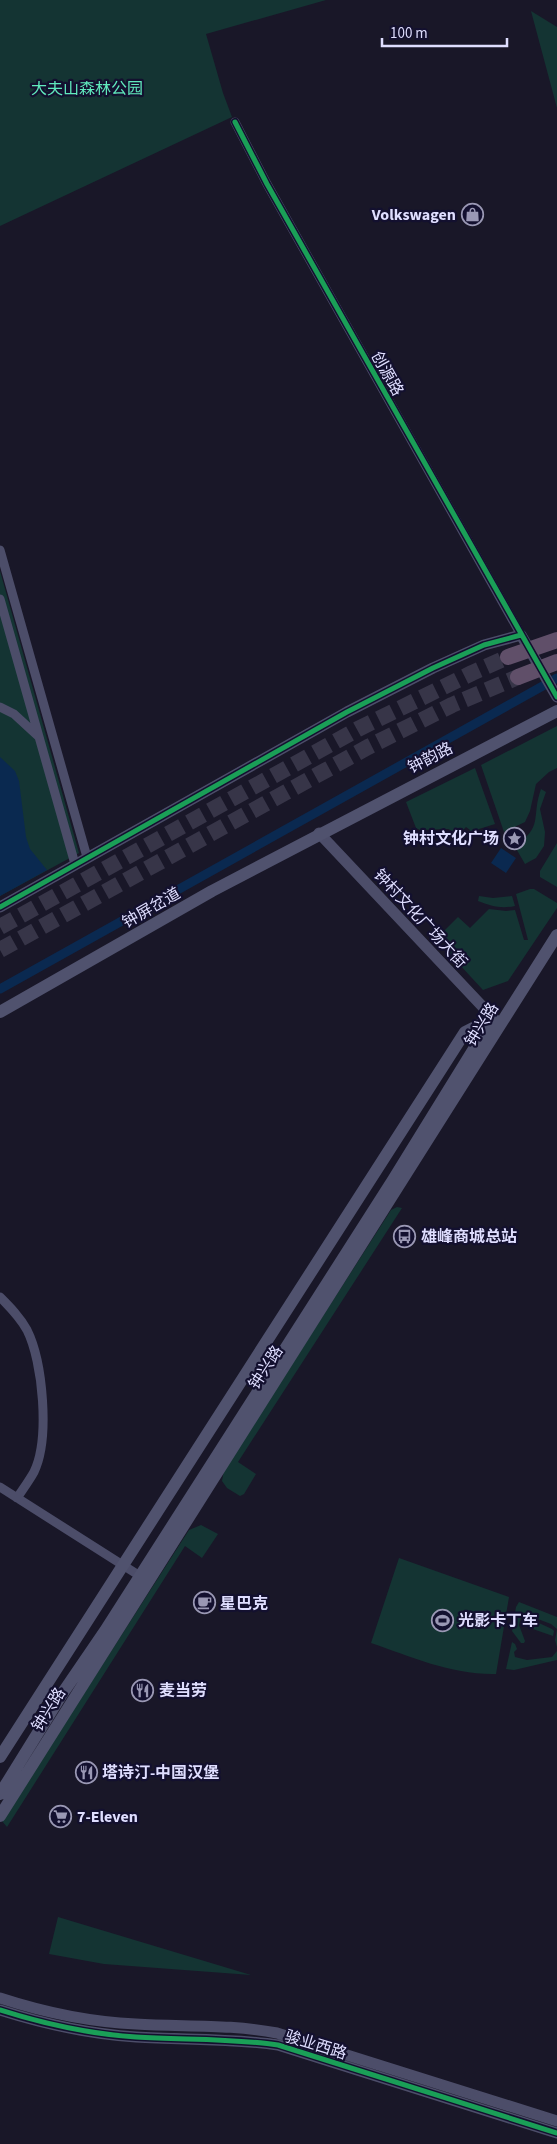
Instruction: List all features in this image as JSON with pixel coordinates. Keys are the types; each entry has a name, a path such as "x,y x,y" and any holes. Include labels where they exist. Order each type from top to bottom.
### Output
{"highway":[{"path":"508,657 557,640"},
{"path":"518,677 557,662"}],"main road":[{"name":"钟韵路","path":"319,833 557,711"},
{"name":"钟屏岔道","path":"0,1012 212,891 319,833"},
{"name":"钟兴路","path":"0,1794 4,1778 140,1576 496,1022 557,935"},
{"name":"钟兴路","path":"0,1816 400,1184 496,1022"},
{"path":"0,1757 465,1032 496,1022"}],"street":[{"name":"创源路","path":"235,122 266,184 521,635"},
{"path":"0,550 87,857"},
{"path":"0,598 75,864"},
{"path":"0,907 347,712 433,668 484,645 521,635 557,697"},
{"path":"0,707 14,714 39,738"},
{"name":"钟村文化广场大街","path":"319,833 496,1022"},
{"path":"0,1297 17,1315 27,1330 33,1347 44,1419 41,1443 34,1471 17,1498"},
{"path":"0,1487 140,1576"},
{"name":"骏业西路","path":"0,1998 81,2018 133,2024 255,2029 278,2033 557,2121"},
{"name":"骏业西路","path":"0,2010 74,2030 134,2037 250,2041 278,2045 557,2133"}],"green space":[{"name":"大夫山森林公园","path":"0,0 326,0 206,34 232,117 0,226"},
{"path":"531,11 557,27 557,108"},
{"path":"0,571 79,853 0,896"},
{"path":"557,726 557,768 549,772 536,784 530,811 525,822 504,832 481,765"},
{"path":"475,768 495,824 479,829 465,838 470,830 466,827 459,834 448,829 420,830 416,828 406,802"},
{"path":"541,789 546,792 540,809 545,832 544,846 536,858 525,864 514,845 523,839 533,827"},
{"path":"557,843 557,887 540,877 540,871"},
{"path":"534,889 557,903 557,908 508,981 483,990 447,951 451,947 439,936 458,917 470,928 489,909 515,910 524,940 528,940 516,894"},
{"path":"479,896 493,898 512,896 515,906 492,906 478,901"},
{"path":"397,1207 402,1208 238,1462 256,1474 244,1494 240,1496 227,1488 222,1481 224,1470 391,1210"},
{"path":"201,1525 218,1534 202,1558 185,1546 7,1827 2,1821 189,1530"},
{"name":"光影卡丁车","path":"399,1558 509,1597 496,1674 464,1672 417,1659 371,1643"},
{"path":"519,1602 557,1617 557,1629 551,1624 522,1613 519,1625 525,1641 521,1643 512,1631 516,1607"},
{"path":"528,1618 552,1629 554,1631 553,1636 530,1628 527,1625"},
{"path":"557,1629 557,1647 555,1640"},
{"path":"512,1642 517,1649 514,1652 515,1657 527,1660 552,1657 557,1651 557,1660 514,1670 506,1669"},
{"path":"58,1917 251,1975 104,1964 49,1954"}],"water":[{"path":"0,757 15,771 19,781 26,837 30,849 47,870 0,896"},
{"path":"501,848 516,858 506,873 491,863"}],"waterway":[{"path":"0,989 557,678"}],"tunnel":[{"path":"0,927 358,729 508,657"},
{"path":"0,950 368,747 452,705 518,677"}],"cycle path":[{"path":"235,122 267,184 557,697"},
{"path":"0,907 347,712 433,668 484,645 521,635"},
{"path":"0,2010 33,2020 84,2031 136,2037 243,2041 278,2045 557,2133"}],"place":[{"name":"Volkswagen","path":"472,214"},
{"name":"钟村文化广场","path":"515,838"},
{"name":"雄峰商城总站","path":"405,1236"},
{"name":"星巴克","path":"204,1603"},
{"name":"光影卡丁车","path":"442,1620"},
{"name":"麦当劳","path":"143,1690"},
{"name":"塔诗汀-中国汉堡","path":"86,1772"},
{"name":"7-Eleven","path":"61,1816"}]}
